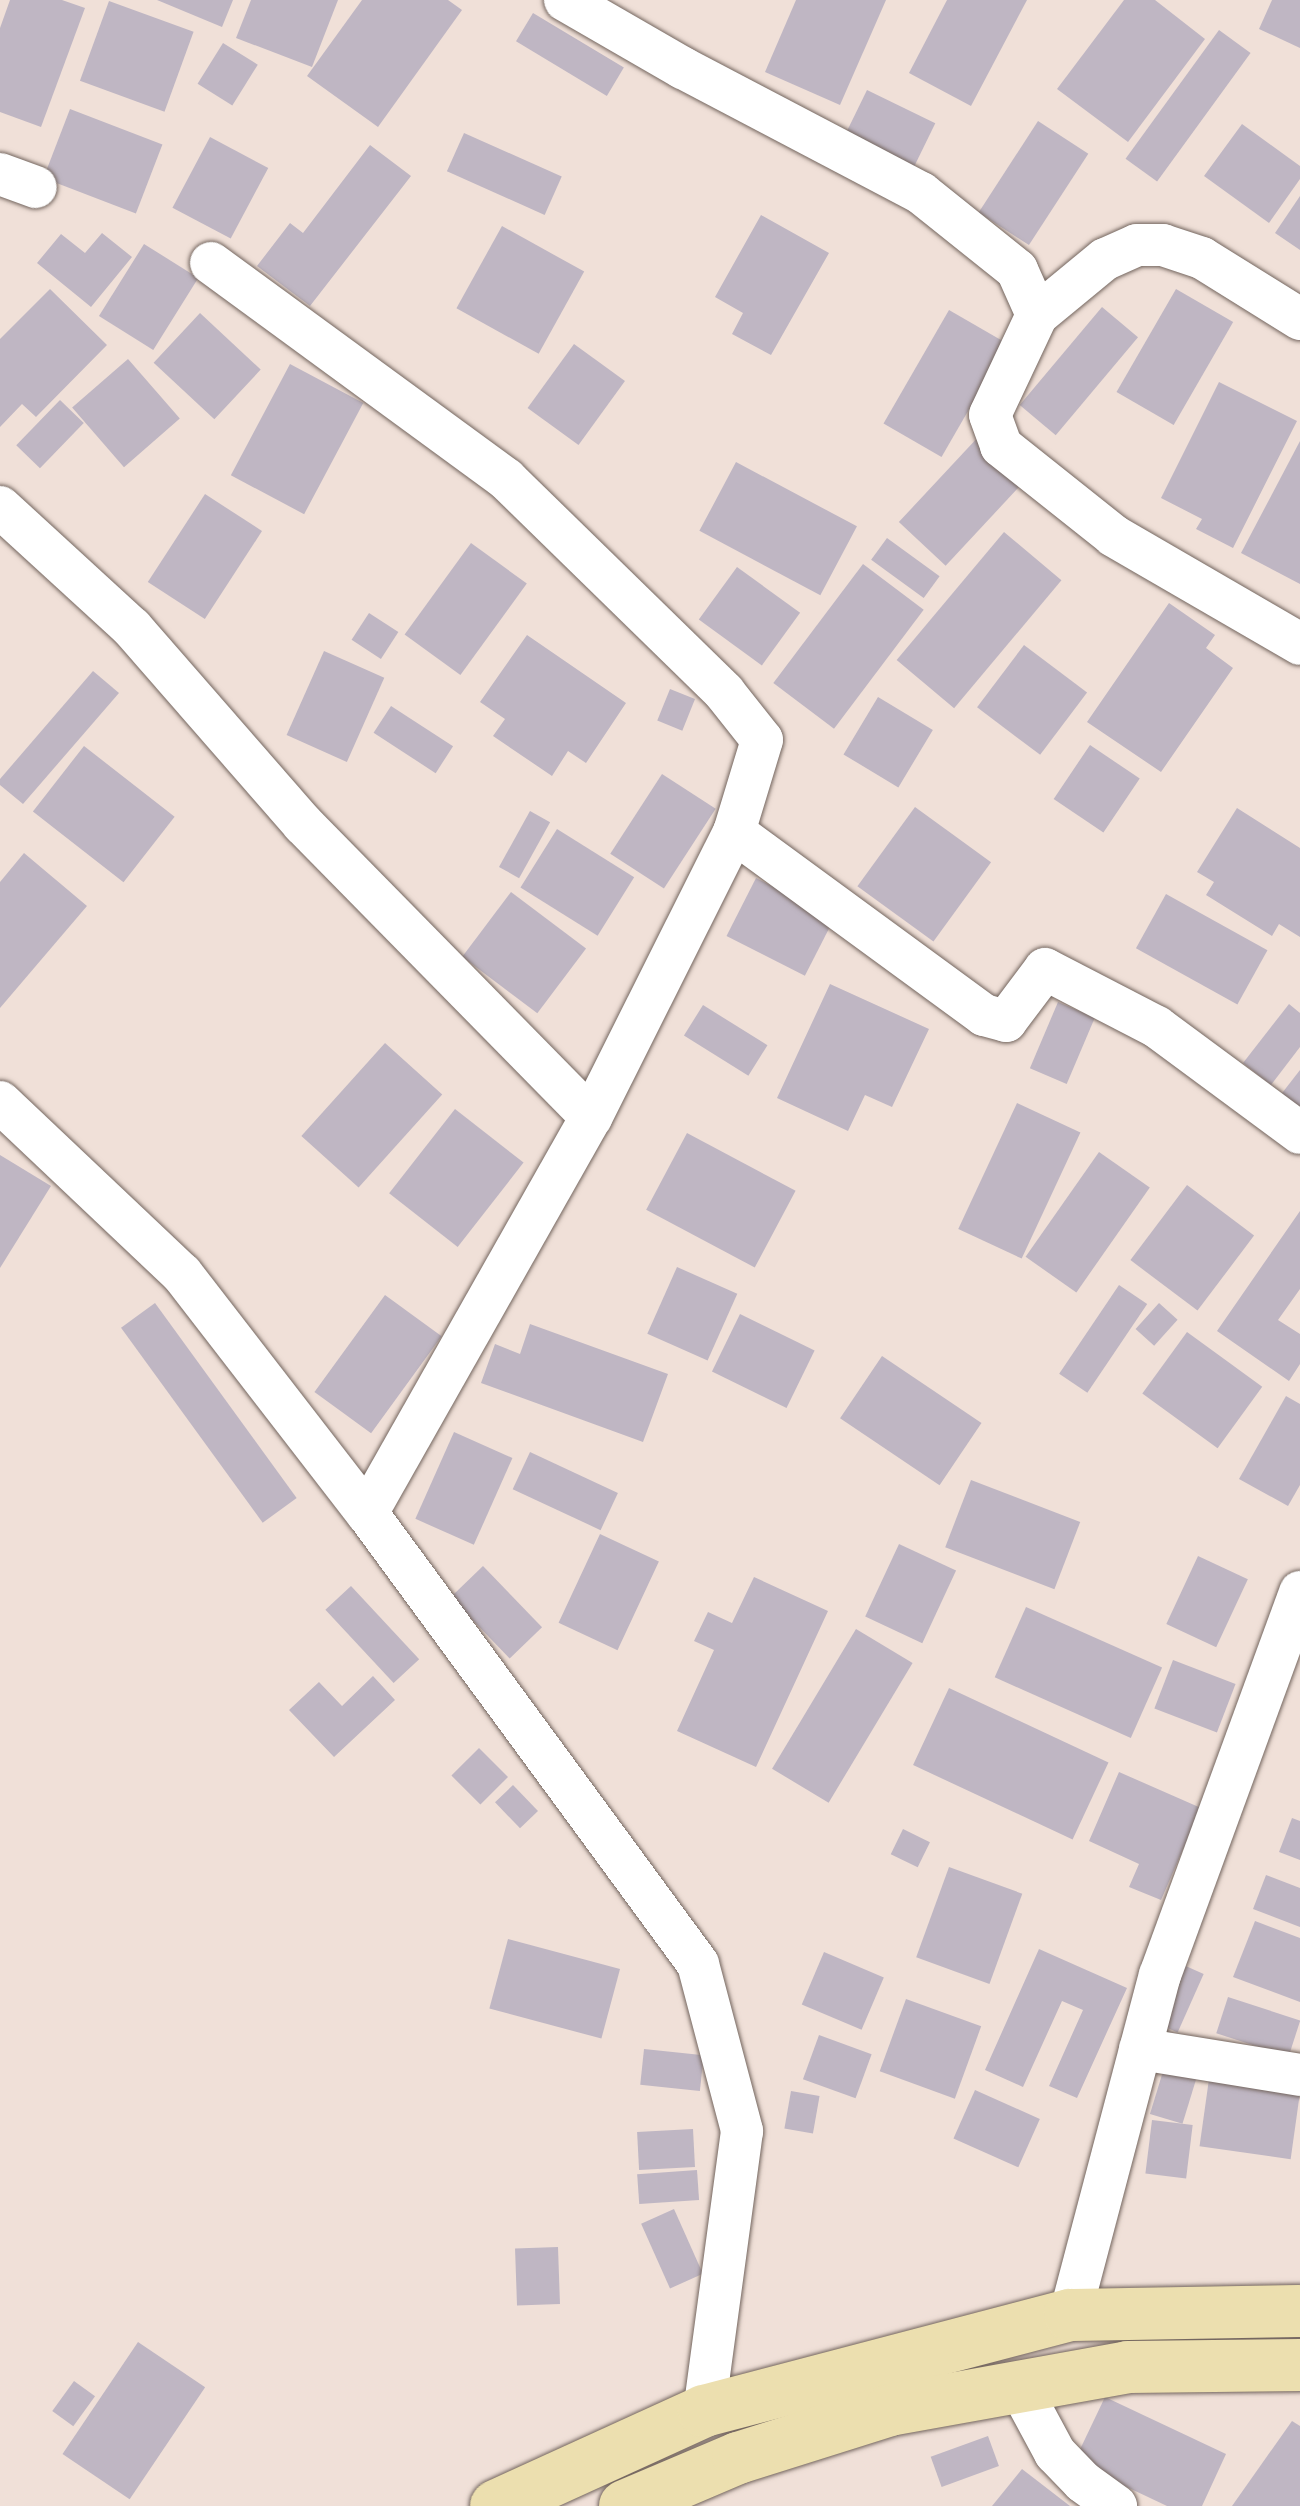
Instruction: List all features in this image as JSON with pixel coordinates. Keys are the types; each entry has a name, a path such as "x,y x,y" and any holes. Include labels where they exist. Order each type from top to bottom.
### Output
{"main road":[{"path":"496,2506 704,2410 1070,2315 1300,2311"},
{"path":"625,2506 738,2458 890,2410 1128,2367 1300,2365"}],"street":[{"path":"565,0 683,68 921,193 1018,270 1037,314"},
{"path":"1300,319 1202,258 1163,246 1137,245 1105,259 1037,314 990,416 1001,446 1114,536 1300,644"},
{"path":"211,264 506,479 724,692 762,740 734,832 591,1117 367,1513"},
{"path":"0,507 132,628 303,824 591,1117"},
{"path":"734,832 984,1014 1006,1021 1045,969 1158,1026 1300,1133"},
{"path":"0,1102 182,1274 367,1513 698,1964 742,2131 704,2410"},
{"path":"1070,2315 1160,1975 1300,1592"},
{"path":"1140,2049 1300,2076"},
{"path":"1020,2388 1055,2453 1083,2482 1116,2506"}],"building":[{"path":"10,0 62,0 85,8 41,127 0,112 0,28"},
{"path":"157,0 233,0 222,27"},
{"path":"251,0 338,0 312,67 236,38"},
{"path":"362,0 448,0 462,10 378,127 307,76"},
{"path":"796,0 886,0 840,105 765,72"},
{"path":"947,0 1027,0 971,106 909,73"},
{"path":"1124,0 1155,0 1205,39 1128,142 1057,89"},
{"path":"1272,0 1300,0 1300,48 1259,29"},
{"path":"109,1 194,32 165,112 80,81"},
{"path":"533,13 624,68 607,96 516,41"},
{"path":"1219,30 1251,53 1157,182 1126,159"},
{"path":"223,43 258,65 232,105 198,84"},
{"path":"867,90 935,123 914,167 846,134"},
{"path":"70,109 162,144 136,214 43,178"},
{"path":"1038,121 1088,154 1029,245 979,212"},
{"path":"1242,124 1300,166 1300,179 1269,223 1204,176"},
{"path":"464,133 562,177 545,215 447,171"},
{"path":"210,137 268,168 231,239 172,208"},
{"path":"370,145 411,176 310,306 257,266 290,223 303,233"},
{"path":"1300,196 1300,250 1275,233"},
{"path":"761,215 829,253 771,355 732,334 743,313 715,297"},
{"path":"502,226 584,272 539,354 456,308"},
{"path":"102,233 132,257 91,307 37,263 61,234 85,253"},
{"path":"144,244 198,278 153,350 99,316"},
{"path":"50,289 107,345 36,417 22,404 0,427 0,339"},
{"path":"1176,289 1233,322 1174,425 1116,392"},
{"path":"1102,307 1138,337 1056,435 1020,405"},
{"path":"949,310 1007,344 942,457 884,423"},
{"path":"200,313 261,370 214,419 154,363"},
{"path":"574,344 625,381 579,445 528,408"},
{"path":"128,359 180,419 124,467 72,408"},
{"path":"290,364 363,403 304,514 231,475"},
{"path":"1219,382 1297,421 1233,548 1196,529 1202,519 1161,498"},
{"path":"60,400 84,423 40,468 16,445"},
{"path":"980,435 1027,479 946,566 899,522"},
{"path":"1300,441 1300,584 1241,553"},
{"path":"736,462 857,526 820,595 699,531"},
{"path":"205,494 262,531 205,619 148,582"},
{"path":"1004,532 1061,580 954,708 897,660"},
{"path":"887,538 940,576 924,598 871,560"},
{"path":"471,543 527,584 460,675 405,634"},
{"path":"863,564 924,610 834,729 773,683"},
{"path":"737,567 800,613 762,665 699,620"},
{"path":"1169,603 1215,635 1206,648 1233,668 1161,772 1087,722"},
{"path":"369,613 398,632 381,659 352,640"},
{"path":"527,635 626,703 586,763 568,751 552,776 493,736 505,719 480,702"},
{"path":"1024,645 1087,693 1040,755 977,707"},
{"path":"324,651 384,678 347,762 287,735"},
{"path":"93,671 119,693 23,804 0,785 0,779"},
{"path":"670,689 695,699 682,731 657,721"},
{"path":"878,697 933,730 898,787 843,754"},
{"path":"391,706 453,746 436,773 374,733"},
{"path":"1090,745 1140,779 1103,832 1054,799"},
{"path":"84,746 175,817 124,882 33,811"},
{"path":"662,774 716,809 664,889 610,854"},
{"path":"915,807 991,862 933,942 857,886"},
{"path":"1237,808 1300,848 1300,937 1279,924 1272,936 1206,895 1214,882 1197,872"},
{"path":"530,811 550,822 519,878 499,867"},
{"path":"557,829 634,877 598,936 520,888"},
{"path":"24,853 87,906 0,1008 0,882"},
{"path":"756,878 834,918 805,976 726,936"},
{"path":"511,892 586,949 537,1013 462,957"},
{"path":"1166,894 1267,950 1237,1004 1136,948"},
{"path":"830,984 929,1029 892,1107 865,1095 848,1131 777,1098"},
{"path":"1058,1002 1095,1018 1067,1084 1030,1068"},
{"path":"1289,1004 1300,1013 1300,1047 1271,1085 1243,1063"},
{"path":"703,1005 767,1045 748,1076 684,1036"},
{"path":"385,1043 442,1095 359,1187 301,1136"},
{"path":"1300,1070 1300,1113 1279,1097"},
{"path":"1017,1103 1080,1133 1022,1259 958,1229"},
{"path":"455,1109 524,1163 458,1247 389,1193"},
{"path":"687,1133 796,1191 755,1268 646,1210"},
{"path":"1099,1152 1150,1188 1076,1292 1026,1257"},
{"path":"0,1155 51,1186 0,1268"},
{"path":"1187,1185 1254,1236 1198,1311 1130,1260"},
{"path":"1300,1211 1300,1289 1278,1320 1300,1334 1300,1364 1289,1381 1217,1331"},
{"path":"677,1267 737,1294 708,1361 647,1334"},
{"path":"1119,1285 1147,1304 1087,1393 1059,1374"},
{"path":"385,1295 442,1336 371,1433 314,1392"},
{"path":"155,1303 297,1498 263,1523 121,1328"},
{"path":"1159,1303 1178,1320 1154,1346 1136,1329"},
{"path":"740,1314 815,1350 787,1408 712,1372"},
{"path":"530,1324 668,1374 643,1442 481,1383 495,1344 520,1354"},
{"path":"1187,1332 1262,1387 1218,1448 1142,1393"},
{"path":"882,1356 981,1423 940,1485 840,1418"},
{"path":"1286,1396 1300,1404 1300,1485 1288,1506 1239,1479"},
{"path":"454,1432 512,1458 474,1545 415,1519"},
{"path":"530,1452 618,1493 601,1530 513,1489"},
{"path":"971,1480 1080,1522 1054,1589 945,1547"},
{"path":"600,1534 659,1561 617,1650 559,1623"},
{"path":"899,1544 956,1571 922,1643 865,1617"},
{"path":"1198,1556 1248,1579 1216,1647 1166,1624"},
{"path":"483,1566 542,1627 510,1658 451,1597"},
{"path":"754,1577 828,1611 756,1767 677,1731 714,1650 694,1641 708,1612 732,1623"},
{"path":"351,1586 419,1659 394,1683 325,1610"},
{"path":"1026,1607 1162,1668 1131,1738 995,1677"},
{"path":"856,1629 913,1663 829,1803 772,1769"},
{"path":"1173,1660 1236,1684 1217,1733 1154,1709"},
{"path":"373,1676 395,1700 334,1757 289,1710 319,1682 342,1706"},
{"path":"949,1688 1109,1762 1073,1839 913,1765"},
{"path":"479,1748 508,1777 480,1805 451,1776"},
{"path":"1119,1772 1201,1808 1161,1900 1129,1887 1139,1864 1089,1841"},
{"path":"513,1785 538,1811 520,1828 495,1802"},
{"path":"1292,1818 1300,1821 1300,1860 1279,1852"},
{"path":"903,1829 930,1842 918,1867 891,1854"},
{"path":"949,1867 1022,1894 989,1984 916,1957"},
{"path":"1266,1875 1300,1888 1300,1927 1253,1909"},
{"path":"1255,1921 1300,1938 1300,2002 1233,1977"},
{"path":"508,1939 620,1969 601,2039 489,2009"},
{"path":"1039,1949 1127,1988 1077,2098 1049,2086 1083,2010 1062,2001 1023,2087 985,2070"},
{"path":"824,1952 884,1977 862,2030 802,2004"},
{"path":"1179,1963 1204,1974 1178,2032 1153,2021"},
{"path":"1228,1997 1300,2020 1289,2057 1216,2033"},
{"path":"906,1999 981,2026 955,2099 880,2071"},
{"path":"819,2035 872,2054 856,2098 803,2079"},
{"path":"644,2049 704,2055 700,2091 640,2085"},
{"path":"1164,2068 1197,2078 1182,2124 1150,2114"},
{"path":"1209,2079 1300,2092 1291,2159 1200,2146"},
{"path":"975,2090 1040,2119 1018,2167 953,2138"},
{"path":"791,2091 820,2096 813,2133 784,2128"},
{"path":"1152,2120 1193,2125 1186,2179 1145,2174"},
{"path":"693,2129 695,2167 639,2170 637,2132"},
{"path":"697,2170 699,2200 639,2204 637,2174"},
{"path":"674,2209 703,2274 670,2289 641,2224"},
{"path":"558,2247 560,2304 517,2305 515,2249"},
{"path":"138,2342 205,2387 130,2499 63,2454"},
{"path":"74,2381 95,2396 73,2426 52,2411"},
{"path":"1105,2397 1226,2454 1202,2506 1167,2506 1074,2462"},
{"path":"1292,2421 1300,2426 1300,2506 1232,2506"},
{"path":"988,2436 999,2466 942,2487 931,2457"},
{"path":"1022,2469 1070,2506 992,2506"}]}
